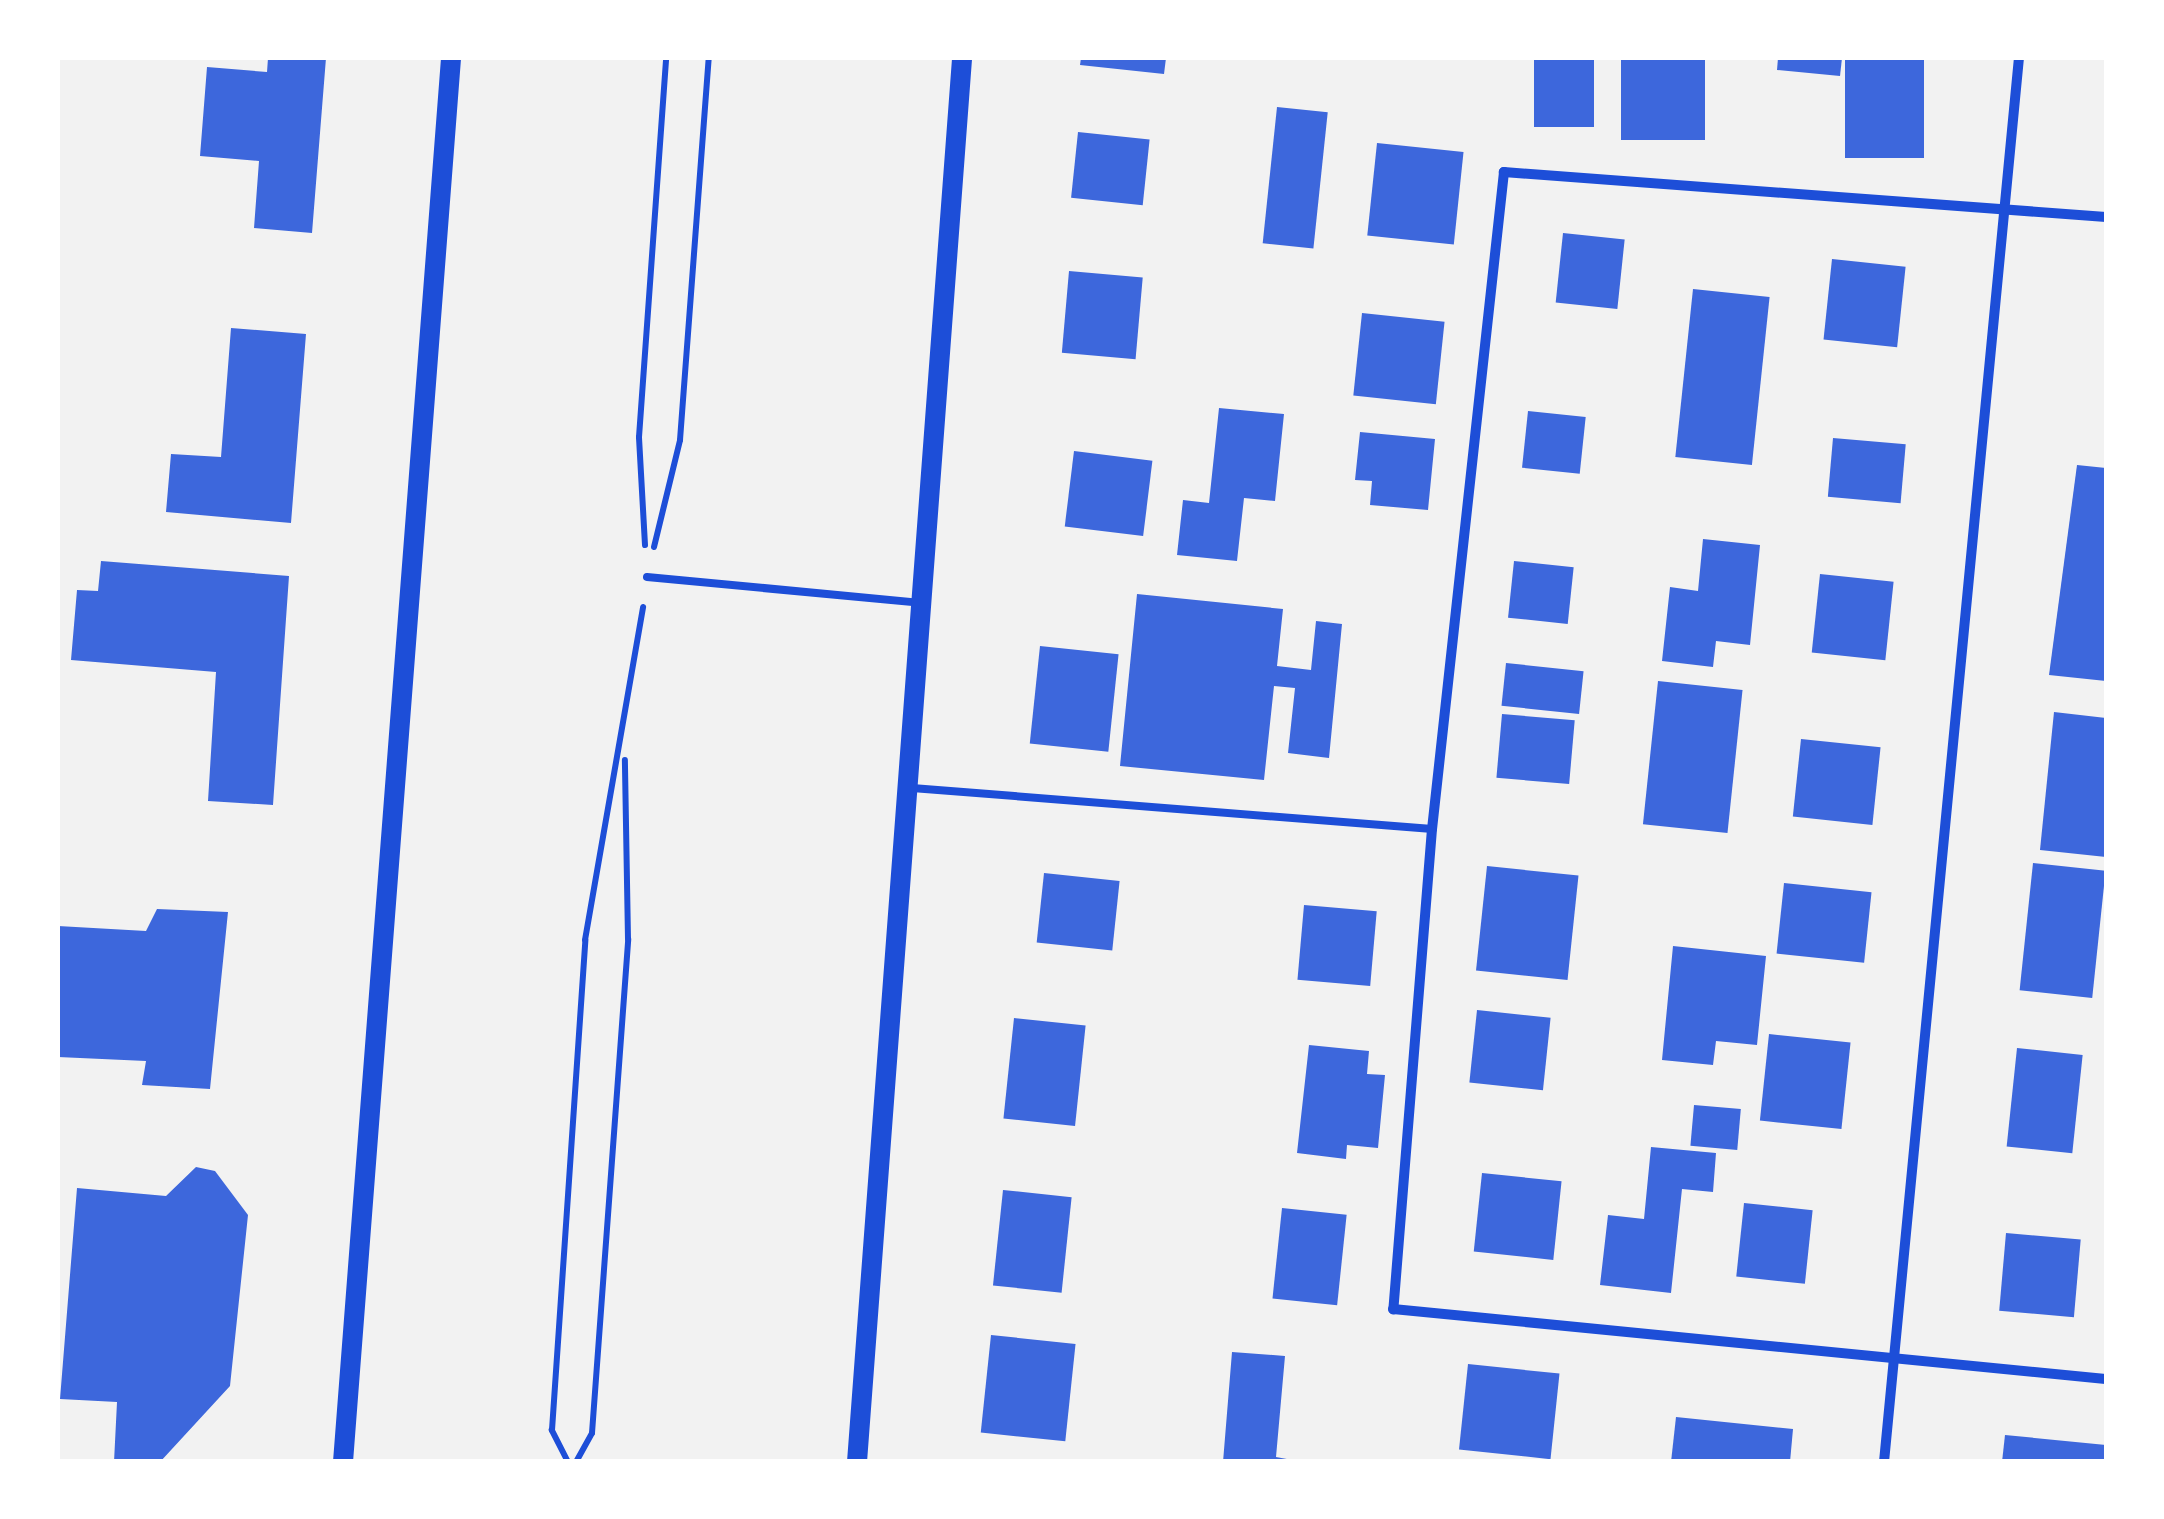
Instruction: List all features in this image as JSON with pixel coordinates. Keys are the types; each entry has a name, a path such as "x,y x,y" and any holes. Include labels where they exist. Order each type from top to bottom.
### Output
{"main road":[{"path":"342,1462 451,58"},
{"path":"857,1462 962,58"}],"street":[{"path":"1884,1462 2019,58"},
{"path":"2106,217 1504,172 1432,829 1394,1309 1894,1361 2106,1378"}],"lane":[{"path":"647,577 921,603"},
{"path":"907,787 1432,829"}],"path":[{"path":"647,577 638,437 666,58"},
{"path":"568,1462 552,1430 586,940 625,744 647,577 680,440 709,58"},
{"path":"576,1462 592,1433 628,939 625,744"}],"building":[{"path":"268,58 326,58 312,233 254,228 259,161 200,156 207,67 267,72"},
{"path":"1081,58 1166,58 1164,74 1080,65"},
{"path":"1534,58 1594,58 1594,127 1534,127"},
{"path":"1621,58 1705,58 1705,140 1621,140"},
{"path":"1778,58 1842,58 1840,76 1777,70"},
{"path":"1845,58 1924,58 1924,158 1845,158"},
{"path":"1277,107 1328,112 1313,249 1263,243"},
{"path":"1078,132 1150,140 1143,205 1071,198"},
{"path":"1377,143 1464,152 1454,245 1367,235"},
{"path":"1563,233 1625,239 1617,309 1556,303"},
{"path":"1832,259 1906,267 1897,347 1824,340"},
{"path":"1069,271 1143,277 1136,359 1062,353"},
{"path":"1693,289 1770,297 1752,465 1675,457"},
{"path":"1362,313 1445,322 1436,404 1353,396"},
{"path":"231,328 306,334 291,523 166,512 171,454 221,457"},
{"path":"1219,408 1284,414 1275,501 1244,498 1237,561 1177,555 1183,500 1209,503"},
{"path":"1528,411 1586,417 1580,474 1522,468"},
{"path":"1360,432 1435,439 1428,510 1370,505 1372,481 1355,480"},
{"path":"1833,438 1906,444 1901,503 1828,497"},
{"path":"1074,451 1152,461 1143,536 1065,526"},
{"path":"2077,465 2106,468 2106,681 2049,675"},
{"path":"1703,539 1760,545 1750,645 1716,641 1713,667 1662,661 1670,587 1698,591"},
{"path":"101,561 289,576 273,805 208,801 216,672 71,660 77,590 98,591"},
{"path":"1514,561 1574,567 1568,624 1508,618"},
{"path":"1820,574 1894,582 1885,660 1812,653"},
{"path":"1137,594 1283,609 1277,666 1311,670 1316,621 1342,624 1329,758 1288,753 1295,688 1274,686 1264,780 1120,766"},
{"path":"1040,646 1119,654 1108,752 1030,743"},
{"path":"1506,663 1584,671 1579,714 1502,706"},
{"path":"1658,681 1743,690 1727,833 1643,824"},
{"path":"2054,712 2106,718 2106,857 2040,850"},
{"path":"1502,714 1575,720 1569,784 1496,778"},
{"path":"1801,739 1881,747 1872,825 1793,817"},
{"path":"2033,863 2106,871 2092,998 2020,990"},
{"path":"1487,866 1578,876 1568,980 1476,970"},
{"path":"1044,873 1120,881 1112,951 1037,943"},
{"path":"1784,883 1872,892 1864,963 1777,954"},
{"path":"1304,905 1377,911 1370,986 1297,980"},
{"path":"157,909 228,912 210,1089 142,1085 146,1061 58,1057 58,926 146,931"},
{"path":"1673,946 1766,956 1757,1045 1716,1041 1713,1065 1662,1060"},
{"path":"1477,1010 1551,1018 1543,1090 1469,1083"},
{"path":"1014,1018 1086,1026 1075,1126 1003,1118"},
{"path":"1769,1034 1851,1043 1841,1129 1760,1121"},
{"path":"1309,1045 1369,1051 1367,1074 1385,1075 1378,1148 1347,1145 1346,1159 1297,1153"},
{"path":"2017,1048 2083,1055 2072,1153 2007,1146"},
{"path":"1694,1105 1741,1109 1737,1150 1690,1146"},
{"path":"1651,1147 1716,1153 1713,1192 1682,1189 1671,1293 1600,1285 1608,1215 1644,1219"},
{"path":"196,1167 215,1171 248,1215 230,1386 160,1462 114,1462 117,1402 60,1399 77,1188 166,1196"},
{"path":"1482,1173 1562,1181 1553,1260 1474,1252"},
{"path":"1003,1190 1072,1197 1062,1293 993,1285"},
{"path":"1744,1203 1813,1210 1805,1284 1736,1277"},
{"path":"1282,1208 1347,1215 1337,1305 1272,1299"},
{"path":"2006,1233 2081,1240 2074,1317 1999,1311"},
{"path":"991,1335 1076,1344 1065,1441 981,1432"},
{"path":"1232,1352 1285,1356 1276,1457 1303,1462 1223,1462"},
{"path":"1468,1364 1559,1374 1551,1459 1459,1450"},
{"path":"1676,1417 1793,1429 1790,1462 1671,1462"},
{"path":"2005,1435 2106,1445 2106,1462 2002,1462"}]}
